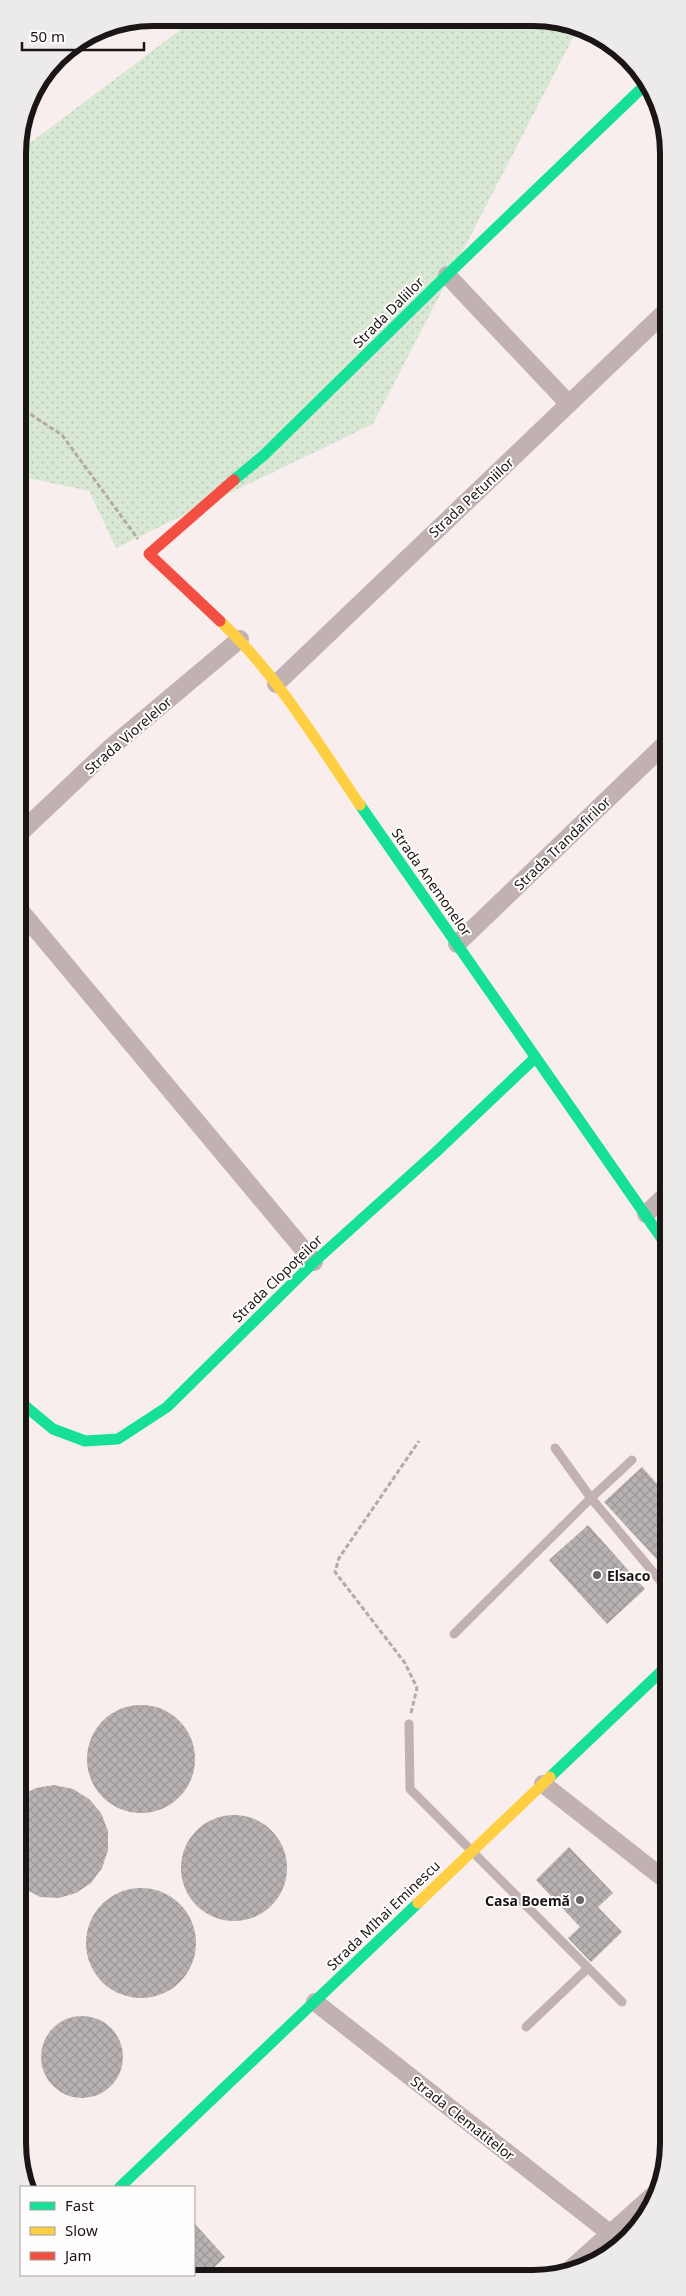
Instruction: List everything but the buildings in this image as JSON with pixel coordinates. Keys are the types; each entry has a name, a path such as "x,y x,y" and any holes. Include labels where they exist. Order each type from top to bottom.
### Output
{"street":[{"name":"Strada Daliilor","path":"149,554 264,455 447,275 642,88"},
{"path":"447,275 569,404"},
{"name":"Strada Petuniilor","path":"276,684 660,317"},
{"name":"Strada Anemonelor","path":"149,554 240,639 276,684 659,1235"},
{"name":"Strada Viorelelor","path":"27,826 109,749 240,639"},
{"name":"Strada Trandafirilor","path":"457,944 660,749"},
{"path":"27,918 314,1262"},
{"name":"Strada Clopoțeilor","path":"26,1407 53,1429 85,1441 118,1439 168,1407 314,1262 436,1152 535,1058"},
{"path":"646,1214 659,1201"},
{"name":"Strada MIhai Eminescu","path":"121,2186 659,1673"},
{"path":"543,1784 659,1875"},
{"name":"Strada Clematitelor","path":"315,2002 611,2234"},
{"path":"581,2260 640,2211"}],"lane":[{"path":"555,1448 591,1498 659,1580"},
{"path":"454,1634 632,1460"},
{"path":"409,1724 410,1789 622,2002"},
{"path":"526,2027 588,1968"}],"path":[{"path":"27,412 62,435 149,554"},
{"path":"409,1724 417,1688 405,1663 335,1572 339,1558 419,1441"}],"green space":[{"path":"533,26 558,29 575,34 373,424 116,548 89,491 27,478 27,145 184,27"}],"traffic: fast":[{"path":"234,480 264,455 447,275 642,88"},
{"path":"360,805 659,1235"},
{"path":"26,1407 53,1429 85,1441 118,1439 167,1407 314,1262 436,1152 535,1058"},
{"path":"550,1777 659,1673"},
{"path":"121,2186 418,1903"}],"traffic: slow":[{"path":"220,621 278,685 360,805"},
{"path":"418,1903 550,1777"}],"traffic: jam":[{"path":"220,621 149,554 234,480"}],"place":[{"name":"Elsaco","path":"597,1575"},
{"name":"Casa Boemă","path":"580,1900"}]}
